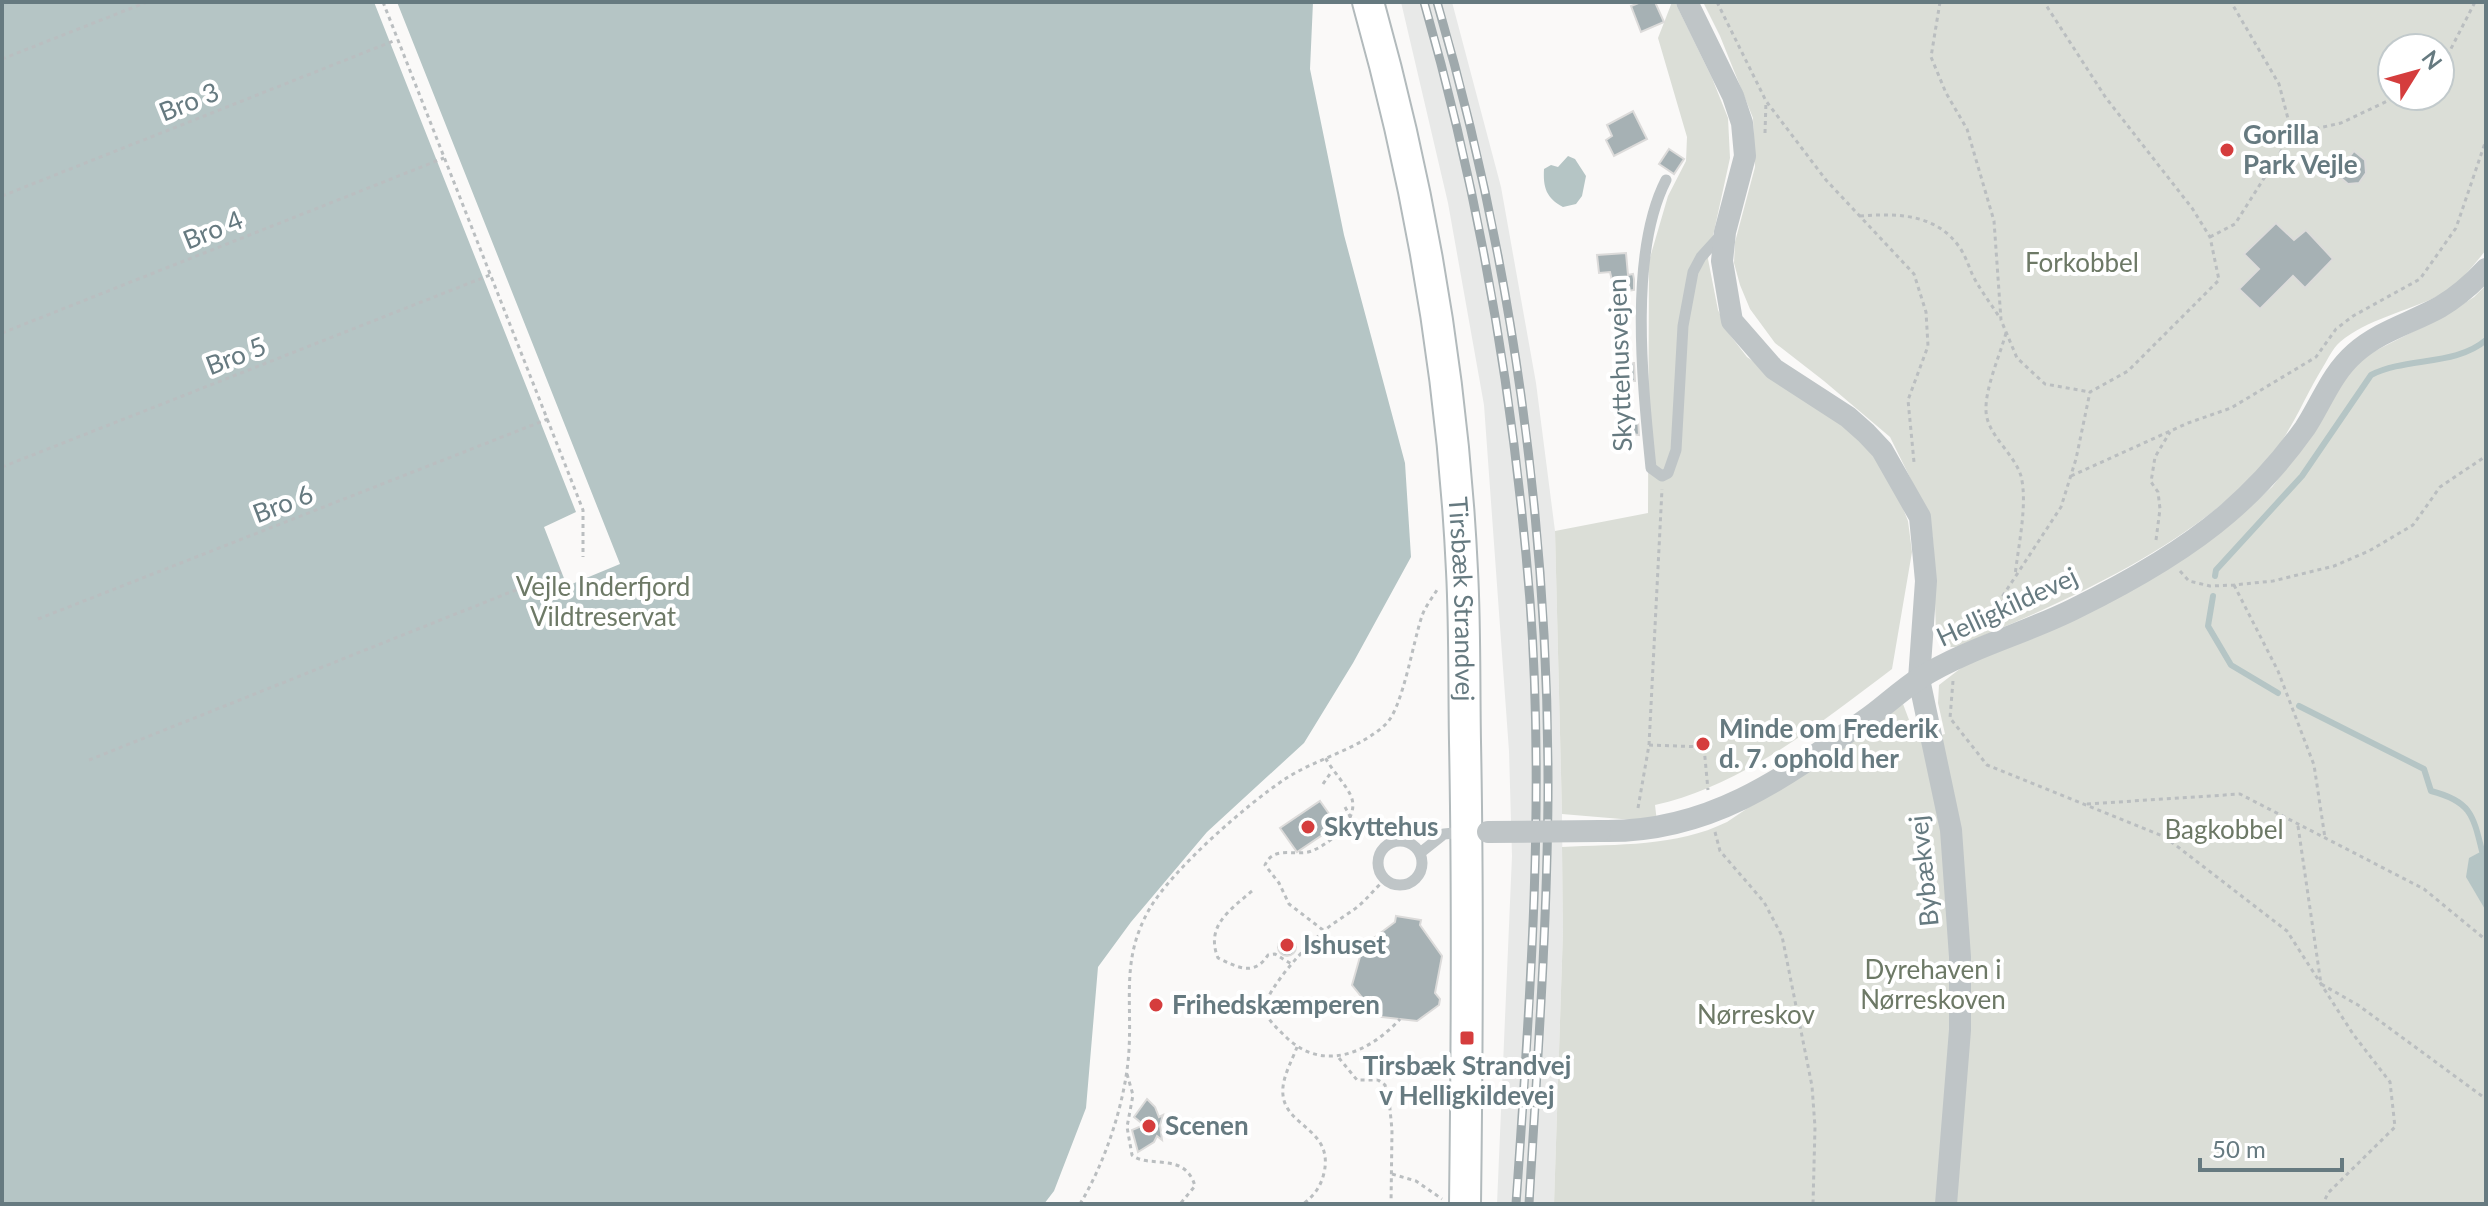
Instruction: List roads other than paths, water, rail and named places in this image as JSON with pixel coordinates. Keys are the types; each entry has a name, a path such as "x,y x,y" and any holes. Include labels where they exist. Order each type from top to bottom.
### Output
{"street":[{"name":"Tirsbæk Strandvej","path":"1368,2 1389,75 1415,193 1439,335 1462,571 1477,832 1465,1204"},
{"name":"Skyttehusvejen","path":"1687,2 1733,96 1742,123 1745,156 1725,232 1722,261 1732,321 1774,369 1848,417 1866,433 1882,450 1920,517 1926,581 1919,679"},
{"name":"Helligkildevej","path":"1477,832 1634,832 1674,826 1736,802 1833,743 1919,679 1965,655 2074,609 2167,557 2219,520 2259,483 2306,426 2336,372 2355,353 2379,335 2458,296 2486,269"},
{"name":"Bybækvej","path":"1919,679 1951,830 1960,957 1960,1030 1946,1204"}],"lane":[{"name":"Skyttehusvejen","path":"1666,180 1657,197 1650,224 1642,306 1651,468 1662,476 1668,473 1676,450 1683,326 1693,272 1701,257 1725,232"},
{"path":"1420,853 1444,834 1477,832"},
{"path":"1403,841 1416,847 1420,853 1422,867 1415,880 1396,885 1385,879 1378,862 1383,849 1389,844 1403,841"}],"waterway":[{"path":"2215,576 2216,570 2302,476 2371,375 2385,369 2460,354 2486,340"},
{"path":"2213,596 2208,626 2231,665 2278,693"},
{"path":"2299,706 2424,769 2431,791 2454,799 2468,811 2482,851"}],"railway":[{"path":"1424,2 1462,149 1492,298 1515,449 1530,601 1536,827 1531,978 1516,1204"},
{"path":"1437,2 1486,197 1505,296 1521,395 1542,595 1547,696 1547,847 1529,1204"}],"place":[{"name":"Gorilla Park Vejle","path":"2227,150"},
{"name":"Minde om Frederik d. 7. ophold her","path":"1703,744"},
{"name":"Skyttehus","path":"1308,827"},
{"name":"Ishuset","path":"1287,945"},
{"name":"Frihedskæmperen","path":"1156,1005"},
{"name":"Tirsbæk Strandvej v Helligkildevej","path":"1467,1038"},
{"name":"Scenen","path":"1149,1126"}],"park label":[{"name":"Forkobbel","path":"2082,263"},
{"name":"Vejle Inderfjord Vildtreservat","path":"603,602"},
{"name":"Bagkobbel","path":"2224,830"},
{"name":"Dyrehaven i Nørreskoven","path":"1933,985"},
{"name":"Nørreskov","path":"1756,1015"}]}
